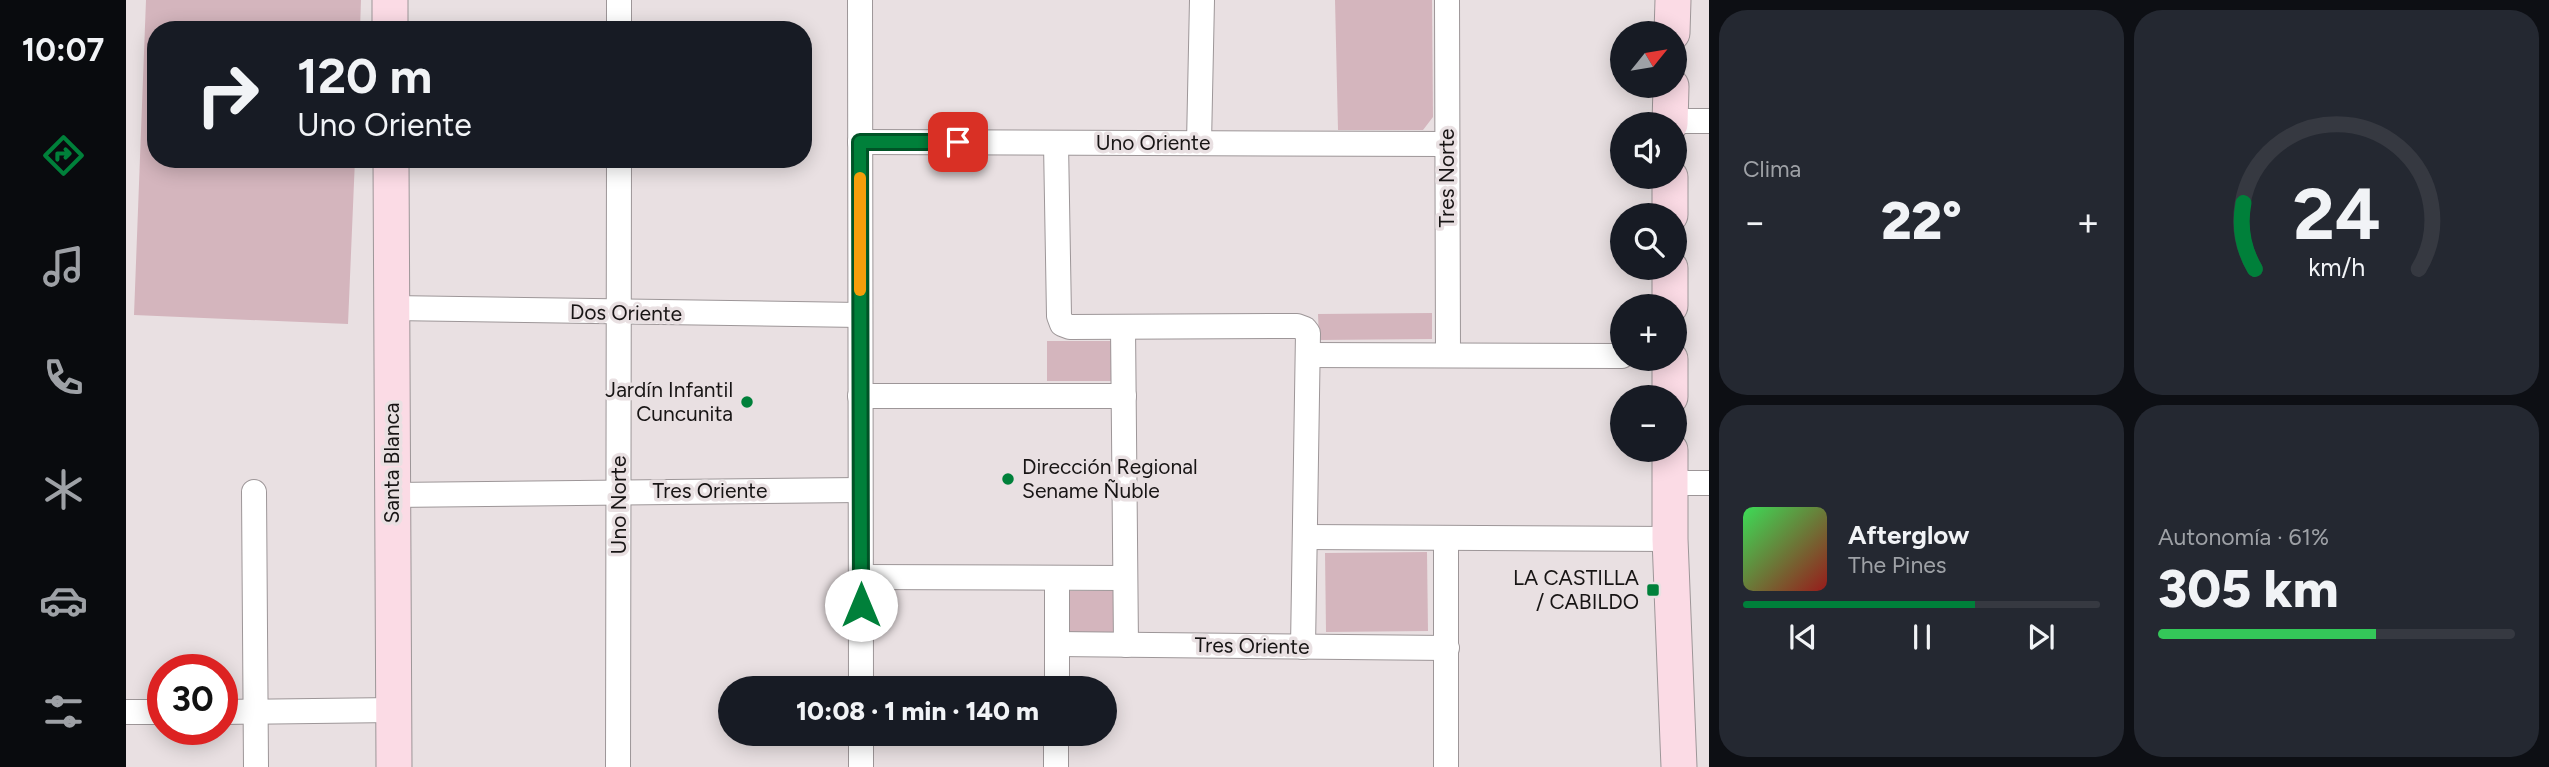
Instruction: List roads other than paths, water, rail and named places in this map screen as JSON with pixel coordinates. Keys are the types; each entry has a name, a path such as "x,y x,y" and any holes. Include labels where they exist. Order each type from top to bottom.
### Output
{"street":[{"path":"390,0 390,21"},
{"path":"619,0 619,21"},
{"path":"860,0 861,676"},
{"path":"1199,143 1202,0"},
{"name":"Tres Norte","path":"1447,0 1448,355"},
{"path":"1672,21 1673,0"},
{"path":"1687,122 1709,121"},
{"name":"Uno Oriente","path":"860,142 1447,144"},
{"path":"1056,143 1059,316 1062,324 1070,327 1297,326 1305,329 1309,338 1303,647"},
{"name":"Santa Blanca","path":"391,168 394,767"},
{"name":"Uno Norte","path":"618,767 619,168"},
{"name":"Dos Oriente","path":"391,309 860,314"},
{"path":"1123,327 1126,645"},
{"path":"1308,355 1610,356"},
{"path":"860,396 1124,396"},
{"path":"1679,767 1670,538 1670,467 1709,483"},
{"name":"Tres Oriente","path":"393,495 860,490"},
{"path":"254,492 256,767"},
{"path":"1305,537 1670,538"},
{"path":"1446,538 1446,767"},
{"path":"861,577 1125,578"},
{"path":"1056,578 1057,676"},
{"name":"Tres Oriente","path":"1057,644 1447,648"},
{"path":"238,712 394,710"},
{"path":"126,712 147,712"},
{"path":"861,746 861,767"},
{"path":"1056,746 1056,767"}],"place":[{"name":"Jardín Infantil Cuncunita","path":"747,402"},
{"name":"Dirección Regional Sename Ñuble","path":"1008,479"},
{"name":"LA CASTILLA / CABILDO","path":"1653,590"}]}
